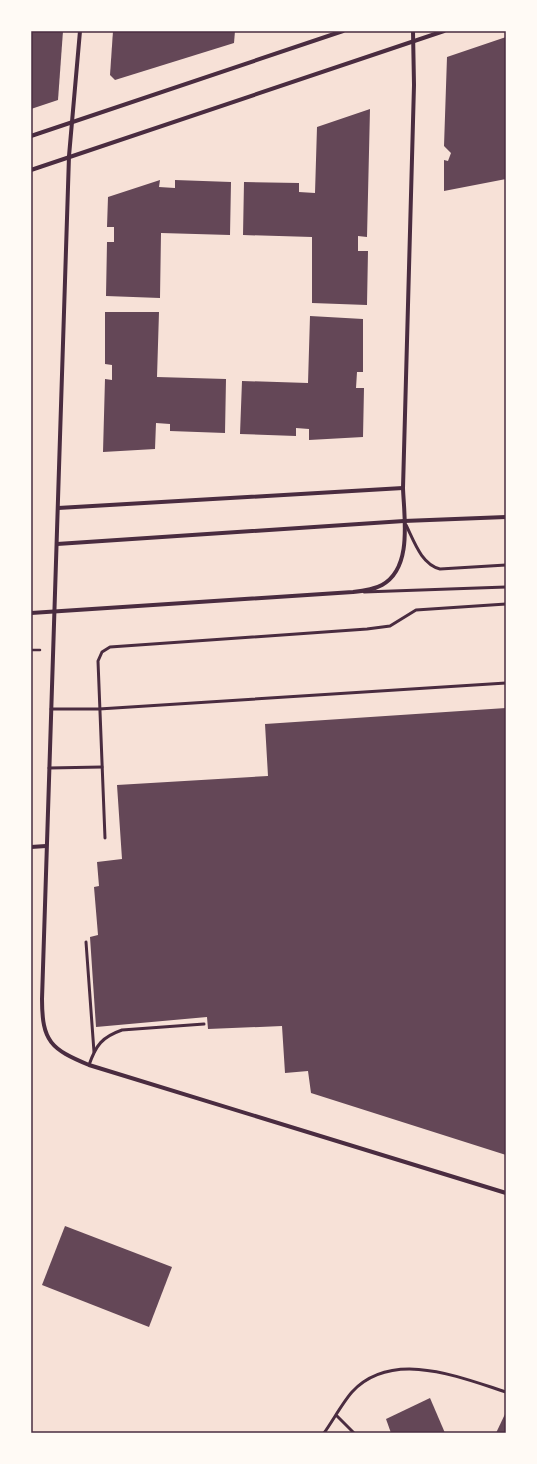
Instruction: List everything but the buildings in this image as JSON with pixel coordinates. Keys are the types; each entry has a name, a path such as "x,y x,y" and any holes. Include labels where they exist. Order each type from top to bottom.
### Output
{"street":[{"path":"80,31 69,156 46,846 42,1021 45,1033 51,1043 60,1051 89,1065 506,1193"},
{"path":"31,136 344,31"},
{"path":"31,613 372,590 383,585 396,572 402,554 404,521 403,488 414,31"},
{"path":"31,170 444,31"},
{"path":"58,508 403,488"},
{"path":"57,544 404,521 506,517"},
{"path":"31,847 46,846"}],"lane":[{"path":"404,521 424,559 432,567 440,569 506,565"},
{"path":"353,592 506,587"},
{"path":"105,838 98,661 102,652 110,647 367,629 390,626 416,610 506,604"},
{"path":"51,709 99,709 506,683"},
{"path":"49,768 102,767"},
{"path":"86,942 94,1052"},
{"path":"89,1065 100,1042 110,1034 122,1030 204,1024"},
{"path":"324,1433 352,1392 372,1377 403,1369 439,1371 506,1392"},
{"path":"337,1416 354,1433"}]}
